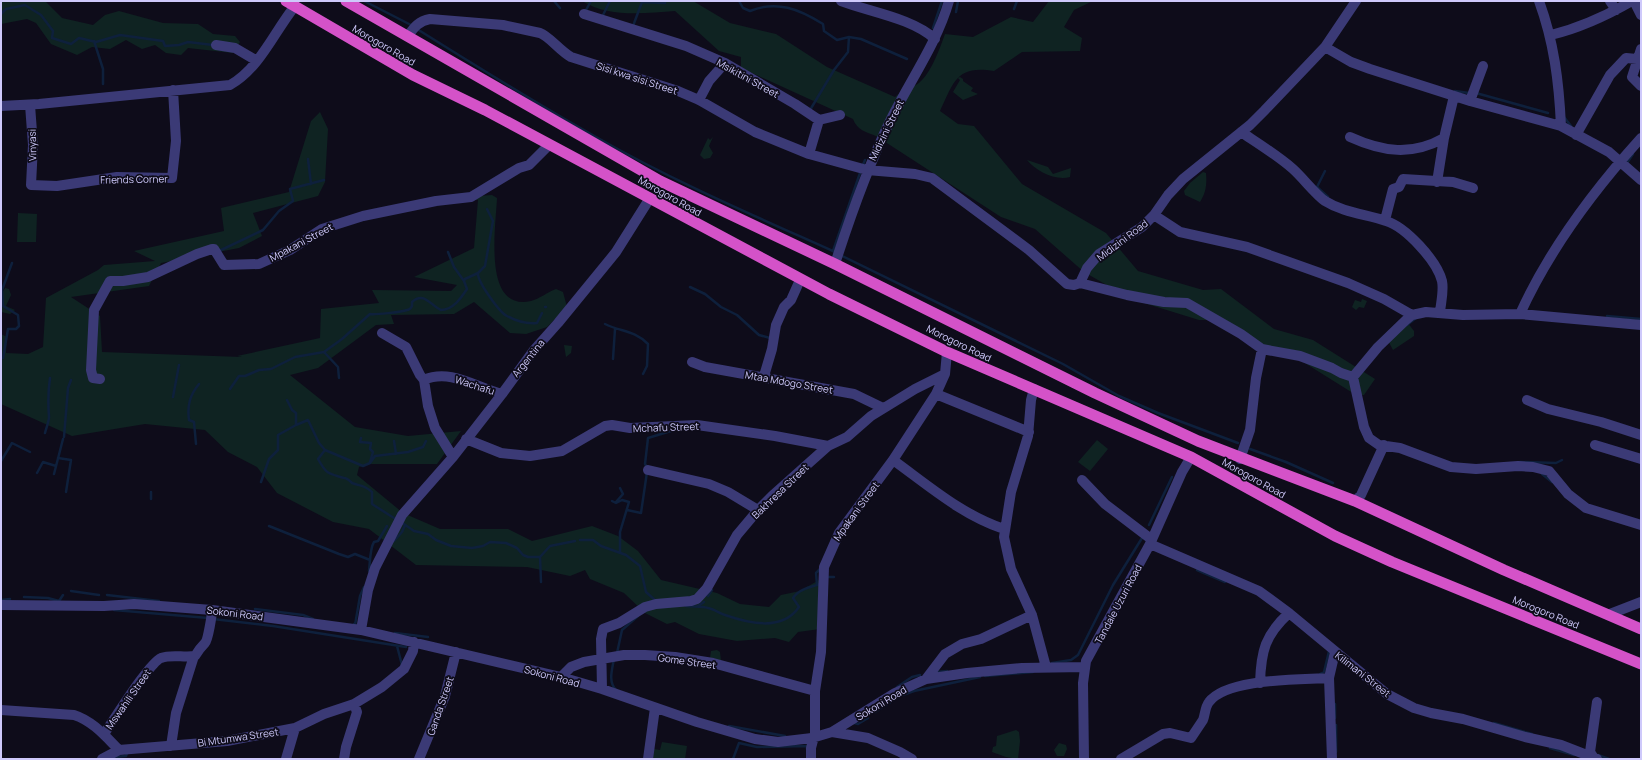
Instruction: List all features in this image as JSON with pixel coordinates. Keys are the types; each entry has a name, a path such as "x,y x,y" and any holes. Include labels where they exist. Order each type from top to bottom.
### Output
{"highway":[{"name":"Morogoro Road","path":"346,1 660,181 835,264 1102,396 1240,458 1321,487 1354,501 1504,570 1610,614 1641,630"},
{"name":"Morogoro Road","path":"290,4 413,75 485,110 800,280 947,352 1191,457 1335,536 1392,562 1641,664"}],"street":[{"path":"841,1 906,22 924,31 935,39"},
{"name":"Midizini Street","path":"835,264 867,170 906,89 935,39 943,21 949,1"},
{"name":"Midizini Road","path":"1080,283 1087,268 1099,254 1132,234 1154,215 1168,194 1183,179 1241,132 1264,111 1325,47 1356,1"},
{"path":"1539,1 1551,35 1558,82 1561,126"},
{"path":"1610,1 1616,10"},
{"path":"1551,35 1574,29 1633,1 1641,15"},
{"path":"1,106 30,105 230,84 244,76 257,61 290,4"},
{"name":"Msikitini Street","path":"584,14 686,46 725,63 795,104 819,120"},
{"name":"Sisi kwa sisi Street","path":"408,36 414,27 421,22 430,20 503,26 544,34 558,48 571,57 626,73 699,100 754,132 809,154 867,170"},
{"path":"216,45 235,48 257,61"},
{"path":"1325,47 1351,62 1370,69 1470,101 1561,126 1609,152 1641,180"},
{"path":"1641,48 1632,77 1641,86"},
{"path":"1576,134 1613,71 1626,58 1637,59"},
{"path":"699,100 709,81 725,63"},
{"path":"1470,101 1483,66"},
{"name":"Friends Corner","path":"32,185 57,186 117,177 172,178 176,141 174,90"},
{"path":"1437,182 1444,138 1454,96"},
{"name":"Vinyasi","path":"30,105 34,145 32,185"},
{"path":"809,154 819,120 840,115"},
{"path":"1241,132 1280,158 1325,201 1346,211 1385,220 1408,233 1440,274 1442,285 1440,312"},
{"path":"1350,137 1375,147 1404,151 1424,146 1444,138"},
{"path":"1520,314 1545,264 1594,192 1641,138"},
{"name":"Mpakani Street","path":"100,379 93,378 91,370 92,320 94,310 110,281 135,280 152,275 197,254 212,249 224,265 259,264 290,250 322,229 334,224 363,216 412,206 471,197 519,168 529,165 549,145"},
{"path":"867,170 928,176 938,181 979,214 1029,250 1067,284 1074,285 1080,283 1127,296 1164,302 1187,303 1241,334 1262,349 1300,356 1353,377"},
{"path":"1385,220 1393,188 1400,186 1403,179 1453,182 1473,188"},
{"name":"Argentina","path":"361,630 371,580 379,558 402,515 452,458 534,350 616,252 650,198"},
{"path":"1154,215 1180,232 1247,247 1348,283 1384,298 1412,315"},
{"path":"764,376 772,349 776,325 784,307 791,300 800,280"},
{"path":"1353,377 1378,347 1412,315 1426,312 1463,315 1520,314 1641,325"},
{"path":"382,333 406,347 424,380 428,406 433,423 452,458"},
{"path":"1240,458 1250,430 1256,378 1262,349"},
{"name":"Mpakani Street","path":"811,759 812,738 815,733 815,691 821,652 824,567 839,533 893,460 936,394 945,374 947,352"},
{"name":"Mtaa Mdogo Street","path":"692,362 705,367 764,376 854,394 884,408"},
{"name":"Bakhresa Street","path":"602,689 601,635 605,628 619,623 645,607 656,604 698,599 707,588 737,535 758,510 828,446 847,436 871,416 884,408 915,389 945,374"},
{"name":"Wachafu","path":"424,380 431,377 454,378 502,394"},
{"path":"1353,377 1366,433 1373,442 1380,445 1400,448 1451,467 1476,469 1518,466 1533,467 1549,471 1568,494 1586,508 1641,525"},
{"path":"1034,389 1029,432 1011,492 1004,529 1006,549 1011,569 1032,615 1046,667"},
{"path":"936,394 1029,432"},
{"path":"1527,400 1548,409 1601,422 1641,435"},
{"name":"Mchafu Street","path":"466,439 492,451 523,456 562,451 605,426 612,425 630,428 697,425 775,436 828,446"},
{"path":"1354,501 1361,495 1384,445"},
{"path":"1595,445 1641,459"},
{"name":"Tandale Uzuri Road","path":"1084,759 1083,682 1086,661 1150,541 1182,472 1191,457"},
{"path":"893,460 944,498 971,514 1004,529"},
{"path":"648,470 709,484 728,492 758,510"},
{"name":"Kilimani Street","path":"1082,480 1105,504 1150,541 1259,591 1289,612 1387,694 1414,708 1431,713 1464,719 1525,737 1561,745 1594,759"},
{"path":"1610,614 1641,602"},
{"name":"Sokoni Road","path":"1,605 104,606 134,604 212,610 361,630 561,677 602,689 697,722 755,739 778,742 812,738 832,732 895,693 926,679 967,673 1046,667 1085,667"},
{"path":"171,746 176,713 194,656 206,641 208,627 212,619 212,610"},
{"path":"1260,682 1261,665 1267,642 1273,628 1289,612"},
{"path":"926,679 945,654 962,644 981,639 1032,615"},
{"name":"Bi Mtumwa Street","path":"102,759 119,750 252,737 294,728 324,714 354,704 382,687 404,669 413,651 414,642"},
{"name":"Ganda Street","path":"419,759 445,696 456,652"},
{"path":"1332,759 1329,678 1335,652"},
{"name":"Gome Street","path":"561,677 571,667 608,656 624,655 680,658 713,663 815,691"},
{"name":"Mswahili Street","path":"104,734 146,672 157,660 171,656 194,656"},
{"path":"1121,759 1163,734 1178,734 1191,738 1203,720 1208,703 1234,687 1260,682 1329,678"},
{"path":"1594,759 1590,752 1597,702"},
{"path":"344,759 346,747 357,712 354,704"},
{"path":"648,759 655,708"},
{"path":"1,710 74,715 87,721 104,734 119,750"},
{"path":"286,759 294,728"},
{"path":"832,732 868,738 912,759"}],"green space":[{"path":"1,1 45,1 62,18 93,25 105,15 119,11 163,23 198,24 213,34 235,36 240,42 233,53 188,48 181,55 166,53 155,45 142,49 126,40 110,49 92,47 77,55 51,44 36,23 27,19 1,24"},
{"path":"582,1 693,1 730,23 776,34 827,67 895,97 919,83 926,76 945,34 973,37 1011,17 1033,22 1049,1 1093,1 1074,10 1064,27 1082,38 1080,51 1022,52 994,71 981,70 964,73 953,84 940,111 958,124 974,126 1022,184 1106,233 1138,271 1203,290 1221,289 1274,329 1313,340 1375,379 1364,395 1356,395 1292,355 1267,348 1215,320 1199,320 1131,299 1084,272 1035,229 1001,217 876,136 862,130 857,126 853,119 741,68 741,57 719,51 675,11 640,13 615,12 604,10"},
{"path":"960,77 973,88 971,91 978,94 963,100 953,92 960,80 958,78"},
{"path":"320,112 328,129 325,182 318,196 253,213 262,236 239,248 161,263 149,286 71,297 100,316 102,352 242,357 237,356 320,338 321,309 379,303 372,290 451,291 457,285 414,277 474,248 478,200 454,198 492,195 497,198 494,246 495,264 498,281 505,293 515,301 531,301 556,289 563,292 567,307 547,327 526,334 510,333 474,302 454,314 391,315 394,324 376,325 318,368 290,375 355,427 408,436 461,431 437,464 369,464 359,467 357,475 403,513 440,529 508,529 532,541 592,526 618,536 638,551 661,580 717,593 740,604 769,607 781,595 800,591 819,580 820,629 798,632 789,642 775,638 737,641 699,634 675,622 667,624 645,613 624,593 590,579 585,570 570,576 527,567 416,565 369,529 333,522 277,493 257,467 228,452 205,430 145,424 72,436 1,404 1,334 7,337 6,353 28,354 43,347 46,298 98,270 104,265 155,261 134,251 224,231 221,208 289,192 311,121"},
{"path":"713,137 709,146 713,153 710,158 704,159 700,155 708,138 710,140"},
{"path":"1027,160 1048,167 1053,174 1071,168 1070,177 1058,178 1046,174 1035,168"},
{"path":"1203,172 1206,173 1206,185 1204,195 1200,202 1185,195 1184,191 1190,183"},
{"path":"18,213 37,214 36,242 17,242"},
{"path":"5,288 9,289 11,295 6,306 15,310 10,314 1,312 1,295"},
{"path":"1362,299 1367,301 1364,308 1359,307 1356,310 1352,307 1355,300 1361,302"},
{"path":"1407,322 1414,331 1414,336 1393,350 1386,337"},
{"path":"564,345 572,346 571,353 566,357"},
{"path":"1097,440 1108,449 1090,471 1078,462"},
{"path":"717,650 720,652 721,661 710,658 711,651"},
{"path":"1016,730 1019,732 1020,741 1018,759 992,752 993,747 996,746 997,736"},
{"path":"662,742 687,746 685,759 652,759 654,749 660,750"},
{"path":"1059,743 1066,745 1067,749 1064,756 1057,756 1054,750"}],"waterway":[{"path":"364,1 413,26"},
{"path":"554,1 560,8"},
{"path":"586,10 591,1"},
{"path":"603,15 610,1"},
{"path":"633,26 642,2 665,3 665,1"},
{"path":"739,1 743,8 750,11 769,6 779,6 796,10 823,24 824,31 837,40 849,37 861,39 907,59"},
{"path":"933,28 942,1"},
{"path":"956,12 958,1"},
{"path":"1014,9 1017,1"},
{"path":"1,14 6,9 25,5 41,15 53,31 52,38 71,44 79,38 96,42 120,35 163,41 165,46 179,45 188,42 213,45"},
{"path":"417,29 528,98 625,153 714,198 835,252"},
{"path":"810,110 834,70 848,52 849,37"},
{"path":"94,41 103,69 103,84"},
{"path":"1455,91 1469,93"},
{"path":"1476,93 1548,113"},
{"path":"1564,117 1571,126"},
{"path":"1627,163 1633,154"},
{"path":"308,159 311,184"},
{"path":"862,167 865,160"},
{"path":"1325,171 1317,187 1328,197"},
{"path":"833,251 860,173"},
{"path":"219,251 263,230 279,211 293,201 290,189 324,180"},
{"path":"478,273 485,266 493,221 487,209"},
{"path":"448,252 454,267 464,281"},
{"path":"840,255 1063,364 1119,396 1158,413 1238,443"},
{"path":"3,358 8,329 16,329 19,326 18,315 3,306 2,290 12,263"},
{"path":"324,352 342,339 370,314 408,310 412,306 412,302 420,298 424,298 441,310 453,306 467,289 464,281 465,279 478,273 481,283 489,296 499,309 507,316 522,322 537,323 542,313"},
{"path":"690,287 705,294 721,307 737,315 759,335 770,338"},
{"path":"1607,316 1641,319"},
{"path":"1407,325 1416,318"},
{"path":"605,324 638,336 648,344 647,366 643,374"},
{"path":"613,359 615,329"},
{"path":"230,389 239,376 245,376 259,370 271,369 295,357 324,352 338,367 339,378"},
{"path":"173,397 179,365"},
{"path":"45,433 49,419 48,398 50,378"},
{"path":"64,437 68,388 71,380"},
{"path":"196,444 194,422 189,420 188,410 191,396 199,384"},
{"path":"287,400 292,410 296,413 296,425 308,420 319,443 325,450 318,459 326,471 328,473 346,478 352,483 369,489 372,492 372,504 397,520"},
{"path":"261,482 269,459 278,450 278,435 296,425"},
{"path":"647,467 645,464 648,438 671,431"},
{"path":"361,438 360,442 371,443 370,449 373,452 370,462"},
{"path":"54,474 63,439"},
{"path":"394,441 396,454"},
{"path":"325,450 363,466 370,463 375,456 408,452 423,447 426,441"},
{"path":"1,461 12,443 30,452"},
{"path":"1250,449 1286,462 1333,483"},
{"path":"58,458 71,460 66,492"},
{"path":"1520,462 1556,463 1562,460"},
{"path":"37,473 43,462 56,466"},
{"path":"627,510 641,513 647,472"},
{"path":"1542,474 1552,482"},
{"path":"1149,525 1172,477"},
{"path":"616,502 623,494 620,488"},
{"path":"151,492 151,499"},
{"path":"612,501 616,503 622,500 629,502 620,532 620,552"},
{"path":"401,522 414,531 428,534 436,540 451,546 472,548 483,546 490,542 506,543 517,548 523,555 528,557 540,557 550,546 575,541"},
{"path":"394,541 402,532 405,525"},
{"path":"269,526 339,554 348,557 355,554 370,560"},
{"path":"369,571 370,555 374,542 378,541 387,526"},
{"path":"1052,663 1071,660 1078,655 1113,585 1142,538"},
{"path":"580,540 593,540 601,546 626,555 640,566 646,592 656,601"},
{"path":"540,557 541,582"},
{"path":"817,585 816,573 821,568"},
{"path":"1197,570 1225,582"},
{"path":"827,577 834,577"},
{"path":"686,606 703,607 734,618 754,623 774,623 784,620 792,615 799,607 793,598 798,592 820,584"},
{"path":"354,624 355,625 360,596 364,587"},
{"path":"708,596 712,590"},
{"path":"71,591 99,595"},
{"path":"24,597 48,598 59,601 63,595"},
{"path":"107,595 159,601"},
{"path":"1,600 10,599"},
{"path":"698,606 704,602"},
{"path":"255,609 303,615 313,619"},
{"path":"114,610 208,618"},
{"path":"617,653 622,630 638,616"},
{"path":"213,619 273,626 406,647"},
{"path":"395,633 428,637"},
{"path":"397,646 402,665"},
{"path":"1320,674 1324,672 1329,651"},
{"path":"614,659 611,680 616,690"},
{"path":"936,672 947,671"},
{"path":"985,676 1033,672"},
{"path":"897,687 912,677 920,675"},
{"path":"875,712 900,696 914,691 980,677"},
{"path":"1335,704 1335,718"},
{"path":"854,723 858,724 868,718"},
{"path":"1494,723 1532,734"},
{"path":"1336,725 1336,752"},
{"path":"729,726 785,736"},
{"path":"733,759 739,743 757,747 807,746 807,749"},
{"path":"1550,748 1574,755"},
{"path":"114,757 126,756 128,751"},
{"path":"1598,755 1609,759"}]}
